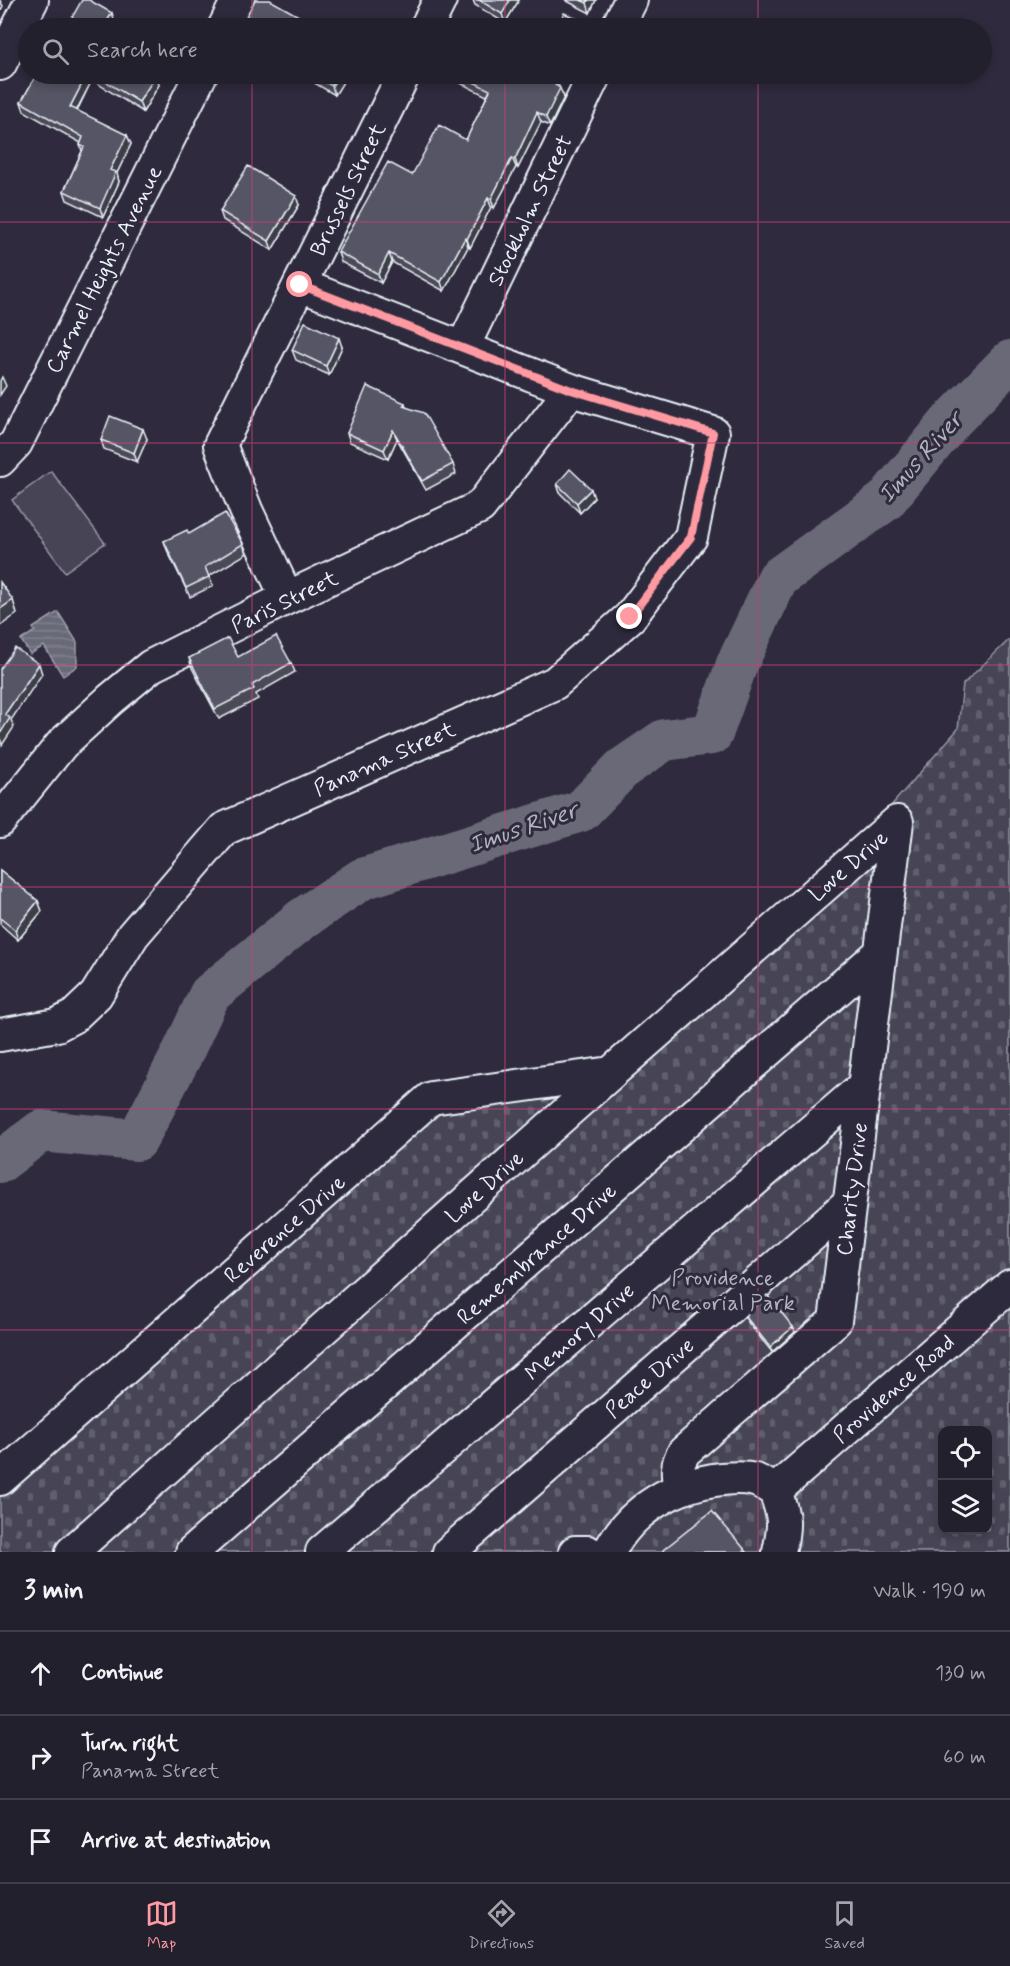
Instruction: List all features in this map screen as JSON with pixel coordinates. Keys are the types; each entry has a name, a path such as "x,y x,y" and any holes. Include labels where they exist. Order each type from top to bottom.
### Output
{"street":[{"path":"23,18 32,0"},
{"path":"229,18 238,0"},
{"path":"431,18 440,0"},
{"path":"622,18 631,0"},
{"path":"0,64 18,28"},
{"name":"Carmel Heights Avenue","path":"0,460 16,443 196,84"},
{"name":"Brussels Street","path":"287,598 246,510 220,445 399,84"},
{"name":"Stockholm Street","path":"463,347 590,84"},
{"path":"300,285 571,390"},
{"name":"Paris Street","path":"0,821 62,744 151,666 287,598 480,507 571,390"},
{"name":"Panama Street","path":"0,1035 57,1025 74,1016 96,995 133,935 224,829 555,683 630,617 691,537 713,433 571,390"},
{"name":"Charity Drive","path":"680,1488 677,1473 678,1462 684,1452 835,1321 897,822"},
{"name":"Love Drive","path":"72,1552 897,822"},
{"name":"Remembrance Drive","path":"192,1552 880,953"},
{"name":"Reverence Drive","path":"0,1479 431,1098 611,1073"},
{"name":"Memory Drive","path":"322,1552 864,1086"},
{"name":"Peace Drive","path":"449,1552 849,1203"},
{"name":"Providence Road","path":"776,1491 1010,1286"},
{"path":"609,1552 631,1521 653,1502 680,1488 704,1481 734,1478 755,1480 776,1491 782,1510 784,1528 779,1552"},
{"path":"574,1552 588,1552"}],"green space":[{"path":"51,471 105,543 65,572 12,500"},
{"name":"Providence Memorial Park","path":"1010,639 1010,1552 0,1552 0,1456 425,1088 603,1058 876,823 958,729 963,684"}],"water":[{"path":"58,612 77,642 77,666 63,676 44,646 30,654 21,640 35,631 33,628"}],"building":[{"path":"82,0 89,0 112,13 109,18 72,18"},
{"path":"255,0 270,0 302,18 245,18"},
{"path":"479,0 510,0 502,14"},
{"path":"564,13 576,18 562,18"},
{"path":"31,84 82,84 70,107 127,135 110,170 116,172 100,208 64,191 84,147 80,145 83,137 21,102"},
{"path":"109,84 150,84 139,102"},
{"path":"478,84 556,84 560,88 546,117 537,112 515,159 512,158 491,199 488,198 441,282 389,253 378,274 338,252 388,162 412,175 439,125 466,140 490,90"},
{"path":"248,166 296,196 269,241 220,211"},
{"path":"305,322 339,338 326,366 292,350"},
{"path":"367,386 405,403 403,406 424,413 453,464 422,481 393,430 384,450 347,433"},
{"path":"110,416 143,429 134,453 101,440"},
{"path":"570,469 591,489 577,503 557,484"},
{"path":"225,513 243,544 205,567 209,577 186,588 164,541 187,530 189,534"},
{"path":"0,582 13,600 0,609"},
{"path":"276,636 291,663 252,685 254,689 215,709 189,658 228,638 238,657"},
{"path":"15,648 39,664 5,714 10,718 0,734 0,669"},
{"path":"0,870 38,901 15,930 0,918"},
{"path":"767,1295 793,1327 770,1347 745,1316"},
{"path":"712,1511 747,1552 662,1552 663,1550"}],"waterway":[{"name":"Imus River","path":"0,1162 41,1131 137,1140 210,994 302,919 362,879 581,811 623,768 664,740 712,734 737,664 778,578 885,501 952,420 1010,361"}],"route":[{"path":"300,285 571,390 713,433 691,537 630,617"}]}
